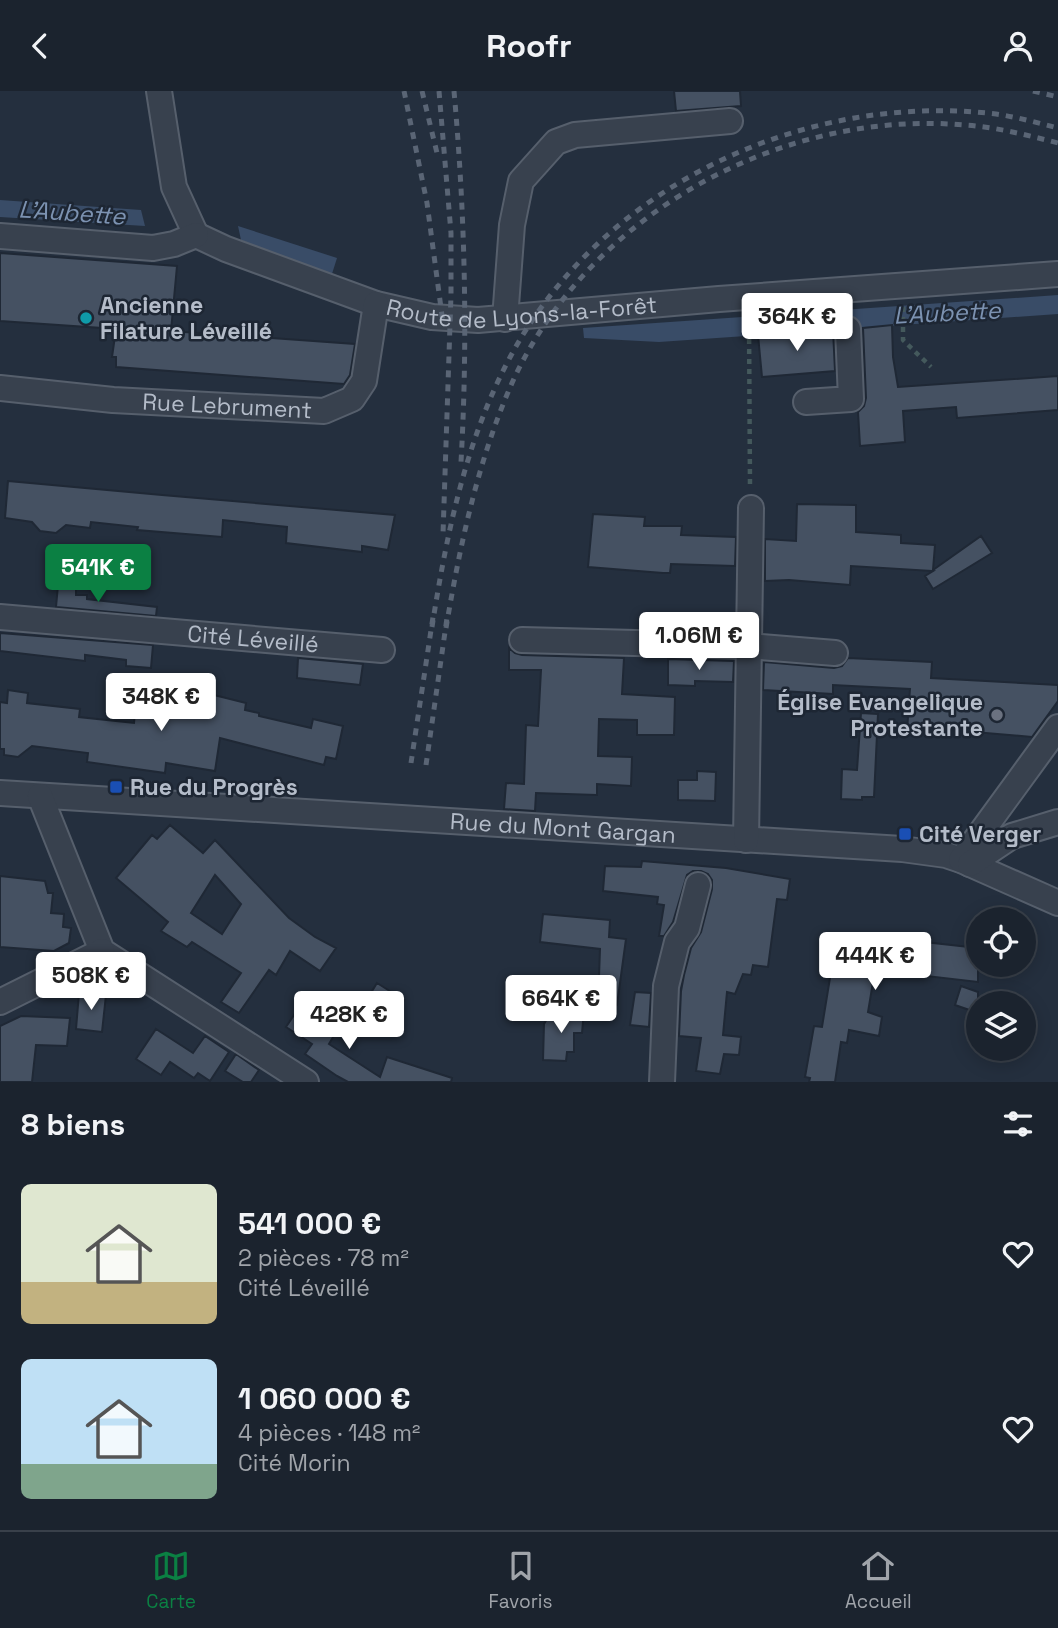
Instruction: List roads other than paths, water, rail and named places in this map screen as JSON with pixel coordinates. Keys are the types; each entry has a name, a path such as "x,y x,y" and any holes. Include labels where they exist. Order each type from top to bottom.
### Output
{"street":[{"path":"0,236 153,248 174,244 196,235 179,201 167,152 159,91"},
{"path":"505,319 512,225 521,181 556,142 575,135 730,121"},
{"name":"Route de Lyons-la-Forêt","path":"196,235 218,246 376,304 432,317 478,320 1058,274"},
{"name":"Rue Lebrument","path":"0,388 113,400 324,411 352,399 364,381 376,304"},
{"path":"806,402 851,399 848,329"},
{"path":"746,840 751,507"},
{"name":"Cité Léveillé","path":"0,617 382,650"},
{"path":"522,640 748,646 835,653"},
{"path":"966,862 1058,727"},
{"name":"Rue du Mont Gargan","path":"0,793 902,849 946,855 1058,903"},
{"path":"40,796 103,951 306,1082"},
{"path":"966,862 1012,836 1058,822"},
{"path":"662,1082 666,986 677,942 687,928 698,885"},
{"path":"0,1002 103,951"}],"water":[{"name":"L'Aubette","path":"0,200 141,210 145,226 0,217"},
{"path":"238,226 337,258 331,277 241,240"},
{"name":"L'Aubette","path":"1058,295 1058,314 659,342 584,338 583,328"}],"railway":[{"path":"404,91 427,203 443,323"},
{"path":"422,91 437,153"},
{"path":"439,91 451,233 443,534"},
{"path":"454,91 464,276 461,462"},
{"path":"1033,91 1058,97"},
{"path":"432,627 459,492 480,426 507,363 546,301 594,247 650,201 713,164 780,137 851,119 923,111 996,114 1058,128"},
{"path":"446,628 457,566 480,472 512,383 546,323 589,269 640,223 698,185 761,155 827,135 895,125 964,125 1000,129 1058,143"},
{"path":"411,763 433,617"},
{"path":"426,765 447,618"}],"place":[{"name":"Ancienne Filature Léveillé","path":"86,318"},
{"name":"Église Evangelique Protestante","path":"997,715"},
{"name":"Rue du Progrès","path":"116,787"},
{"name":"Cité Verger","path":"905,834"}]}
